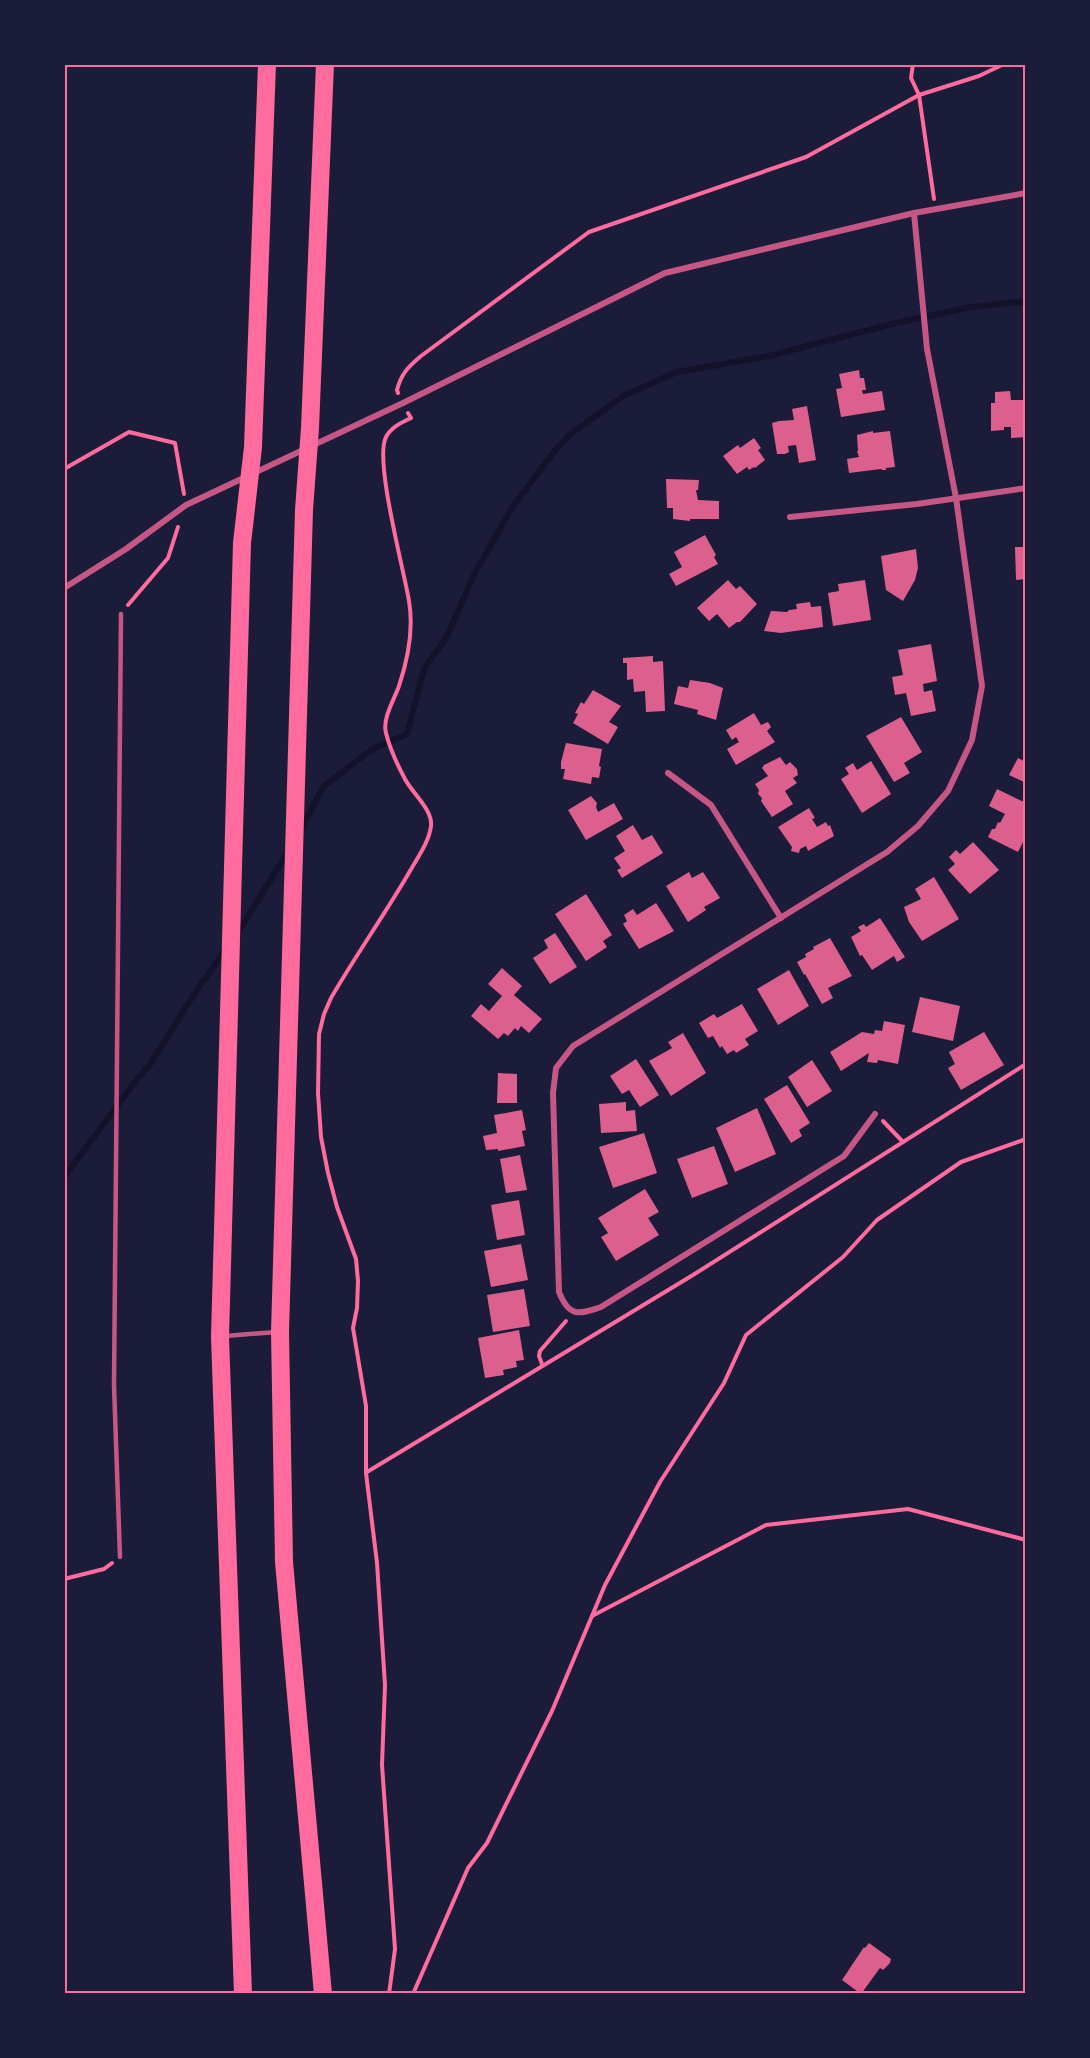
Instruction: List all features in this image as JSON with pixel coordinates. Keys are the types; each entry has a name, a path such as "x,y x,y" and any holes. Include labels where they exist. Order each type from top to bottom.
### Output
{"highway":[{"path":"243,1994 219,1336 242,543 253,447 267,64"},
{"path":"323,1994 284,1562 280,1332 304,510 310,428 325,64"}],"street":[{"path":"64,588 126,549 186,505 403,403 665,273 914,213 1026,193"},
{"path":"875,1114 844,1156 601,1307 584,1313 573,1312 564,1305 559,1292 553,1093 556,1068 573,1046 887,852 918,826 948,791 972,740 981,686 956,498 927,349 914,213"},
{"path":"790,518 1026,488"},
{"path":"668,773 711,804 781,918"}],"lane":[{"path":"120,1557 114,1373 121,614"},
{"path":"219,1336 280,1332"}],"path":[{"path":"913,64 911,78 919,95 936,209"},
{"path":"389,1994 395,1949 382,1765 385,1685 377,1563 366,1473 366,1406 353,1328 357,1308 358,1281 356,1259 337,1208 321,1137 317,1060 324,1014 331,998 399,891 427,840 432,824 399,767 385,725 409,648 411,627 406,582 387,495 382,448 392,429 411,418 397,390 404,370 421,356 589,232 806,157 919,95 979,76 1004,64"},
{"path":"64,469 129,432 175,443 186,505 168,558 121,614"},
{"path":"366,1473 693,1275 1026,1064"},
{"path":"875,1114 903,1142"},
{"path":"413,1994 468,1868 487,1843 552,1712 605,1585 660,1482 724,1383 746,1335 843,1257 877,1220 961,1162 1026,1139"},
{"path":"542,1365 540,1351 573,1312"},
{"path":"592,1616 766,1525 908,1509 1026,1540"},
{"path":"64,1579 104,1569 120,1557"}],"building":[{"path":"859,370 860,378 864,378 866,390 862,390 863,394 882,391 885,410 841,417 836,389 842,388 839,374"},
{"path":"1010,391 1011,400 1026,400 1026,437 1011,438 1011,427 991,431 991,403 995,403 995,392"},
{"path":"807,406 816,460 799,463 796,445 788,446 789,452 785,454 777,454 772,423 794,420 792,409"},
{"path":"873,431 873,433 890,431 895,467 886,468 886,470 849,473 847,459 859,457 857,435"},
{"path":"754,438 765,460 755,468 749,470 747,467 737,474 723,456 738,445 740,448"},
{"path":"666,479 699,480 698,490 696,490 698,500 719,501 719,519 690,519 690,521 673,519 673,508 667,508"},
{"path":"705,535 716,555 714,557 718,564 676,586 669,574 682,567 674,552"},
{"path":"1015,547 1026,547 1026,579 1016,580"},
{"path":"916,549 918,568 915,580 903,601 886,590 881,556"},
{"path":"728,580 736,589 740,586 757,604 740,622 729,628 717,614 709,621 697,608"},
{"path":"865,580 871,620 833,626 828,593 839,591 838,584"},
{"path":"810,602 811,607 821,606 823,627 781,633 764,631 771,611 787,612 797,609 796,604"},
{"path":"931,644 937,681 923,684 924,692 932,690 936,711 911,716 906,693 895,695 892,677 903,675 898,650"},
{"path":"653,656 653,662 663,661 665,711 646,712 645,691 634,692 633,679 627,680 627,663 623,663 623,658"},
{"path":"690,680 723,688 716,720 697,714 698,710 674,704 678,686 688,688"},
{"path":"593,690 621,706 609,722 618,727 608,744 573,723 581,702 584,704"},
{"path":"754,713 761,725 768,722 771,727 767,731 775,742 736,765 727,749 739,742 736,737 732,740 726,730"},
{"path":"901,717 922,752 904,763 910,773 894,782 866,736"},
{"path":"566,743 602,749 599,778 592,777 591,784 563,779 565,769 561,769 561,762"},
{"path":"780,757 786,765 790,762 797,769 798,775 793,778 797,783 785,791 793,804 772,817 761,801 762,798 755,784 768,776 762,768 764,765"},
{"path":"1018,758 1026,762 1026,783 1009,775"},
{"path":"871,761 891,794 862,813 841,779 849,774 845,768 853,763 857,770"},
{"path":"997,789 1026,803 1026,843 1023,842 1018,852 988,837 1005,814 989,806"},
{"path":"591,796 597,803 598,812 614,803 623,819 586,840 568,810"},
{"path":"809,808 817,827 826,822 828,826 830,825 834,836 808,851 806,846 800,849 799,853 791,851 792,847 778,827"},
{"path":"633,825 642,840 652,835 663,853 622,878 617,870 621,868 614,858 625,851 616,836"},
{"path":"973,842 999,870 970,894 948,870 955,864 949,857 956,850 960,854"},
{"path":"689,872 692,878 703,872 720,898 704,907 706,910 688,922 666,886"},
{"path":"934,877 959,919 922,941 909,922 904,907 921,899 915,889"},
{"path":"586,894 612,935 603,941 607,947 586,961 555,914"},
{"path":"656,903 674,931 639,949 623,924 627,921 624,915 633,909 637,915"},
{"path":"880,918 905,957 897,962 894,956 872,970 862,955 860,956 851,937 861,931 858,927 864,924 866,927"},
{"path":"555,933 577,967 550,984 533,958 548,948 544,940"},
{"path":"830,938 852,976 828,988 833,998 822,1004 797,962 806,957 805,954 814,949 813,947"},
{"path":"502,968 522,986 514,995 542,1019 529,1033 521,1026 518,1031 515,1028 508,1036 504,1033 498,1039 471,1016 481,1004 489,1011 502,996 488,984"},
{"path":"789,970 809,1006 778,1025 757,989"},
{"path":"920,997 960,1006 953,1041 912,1032"},
{"path":"742,1004 758,1031 745,1039 749,1045 736,1053 734,1050 727,1054 722,1046 720,1048 713,1036 708,1038 699,1023 714,1014 717,1018"},
{"path":"884,1021 905,1025 898,1064 878,1060 877,1063 867,1062 869,1053 841,1071 830,1052 862,1032 874,1034 875,1030 882,1031"},
{"path":"984,1032 1004,1065 961,1090 948,1068 955,1064 949,1052"},
{"path":"683,1033 706,1073 671,1096 649,1061 672,1048 668,1042"},
{"path":"636,1059 659,1095 640,1107 629,1090 622,1094 610,1076"},
{"path":"812,1060 832,1091 807,1107 788,1077"},
{"path":"498,1073 517,1074 517,1103 497,1103"},
{"path":"787,1085 810,1123 799,1130 802,1136 791,1143 764,1099"},
{"path":"626,1102 626,1111 635,1110 637,1131 601,1133 599,1104"},
{"path":"757,1108 776,1154 735,1172 716,1128"},
{"path":"522,1110 526,1130 522,1131 525,1146 498,1151 498,1149 486,1150 483,1136 497,1133 494,1115"},
{"path":"644,1133 657,1173 613,1188 599,1147"},
{"path":"714,1146 728,1184 692,1198 677,1159"},
{"path":"520,1155 527,1190 506,1193 500,1159"},
{"path":"645,1189 659,1212 648,1218 659,1235 616,1261 601,1237 608,1233 598,1218"},
{"path":"519,1200 525,1235 497,1240 491,1205"},
{"path":"521,1244 528,1280 491,1287 484,1251"},
{"path":"524,1289 530,1326 493,1332 487,1295"},
{"path":"519,1330 524,1360 516,1361 517,1367 503,1370 504,1375 485,1378 478,1338"},
{"path":"869,1943 891,1959 883,1970 880,1968 861,1994 842,1980"}],"waterway":[{"path":"301,830 323,787 371,750 407,734 424,669 446,638 475,573 513,506 569,435 625,395 677,372 769,356 896,323 971,307 1026,303"},
{"path":"236,935 288,852"},
{"path":"64,1177 151,1063 225,950"}]}
